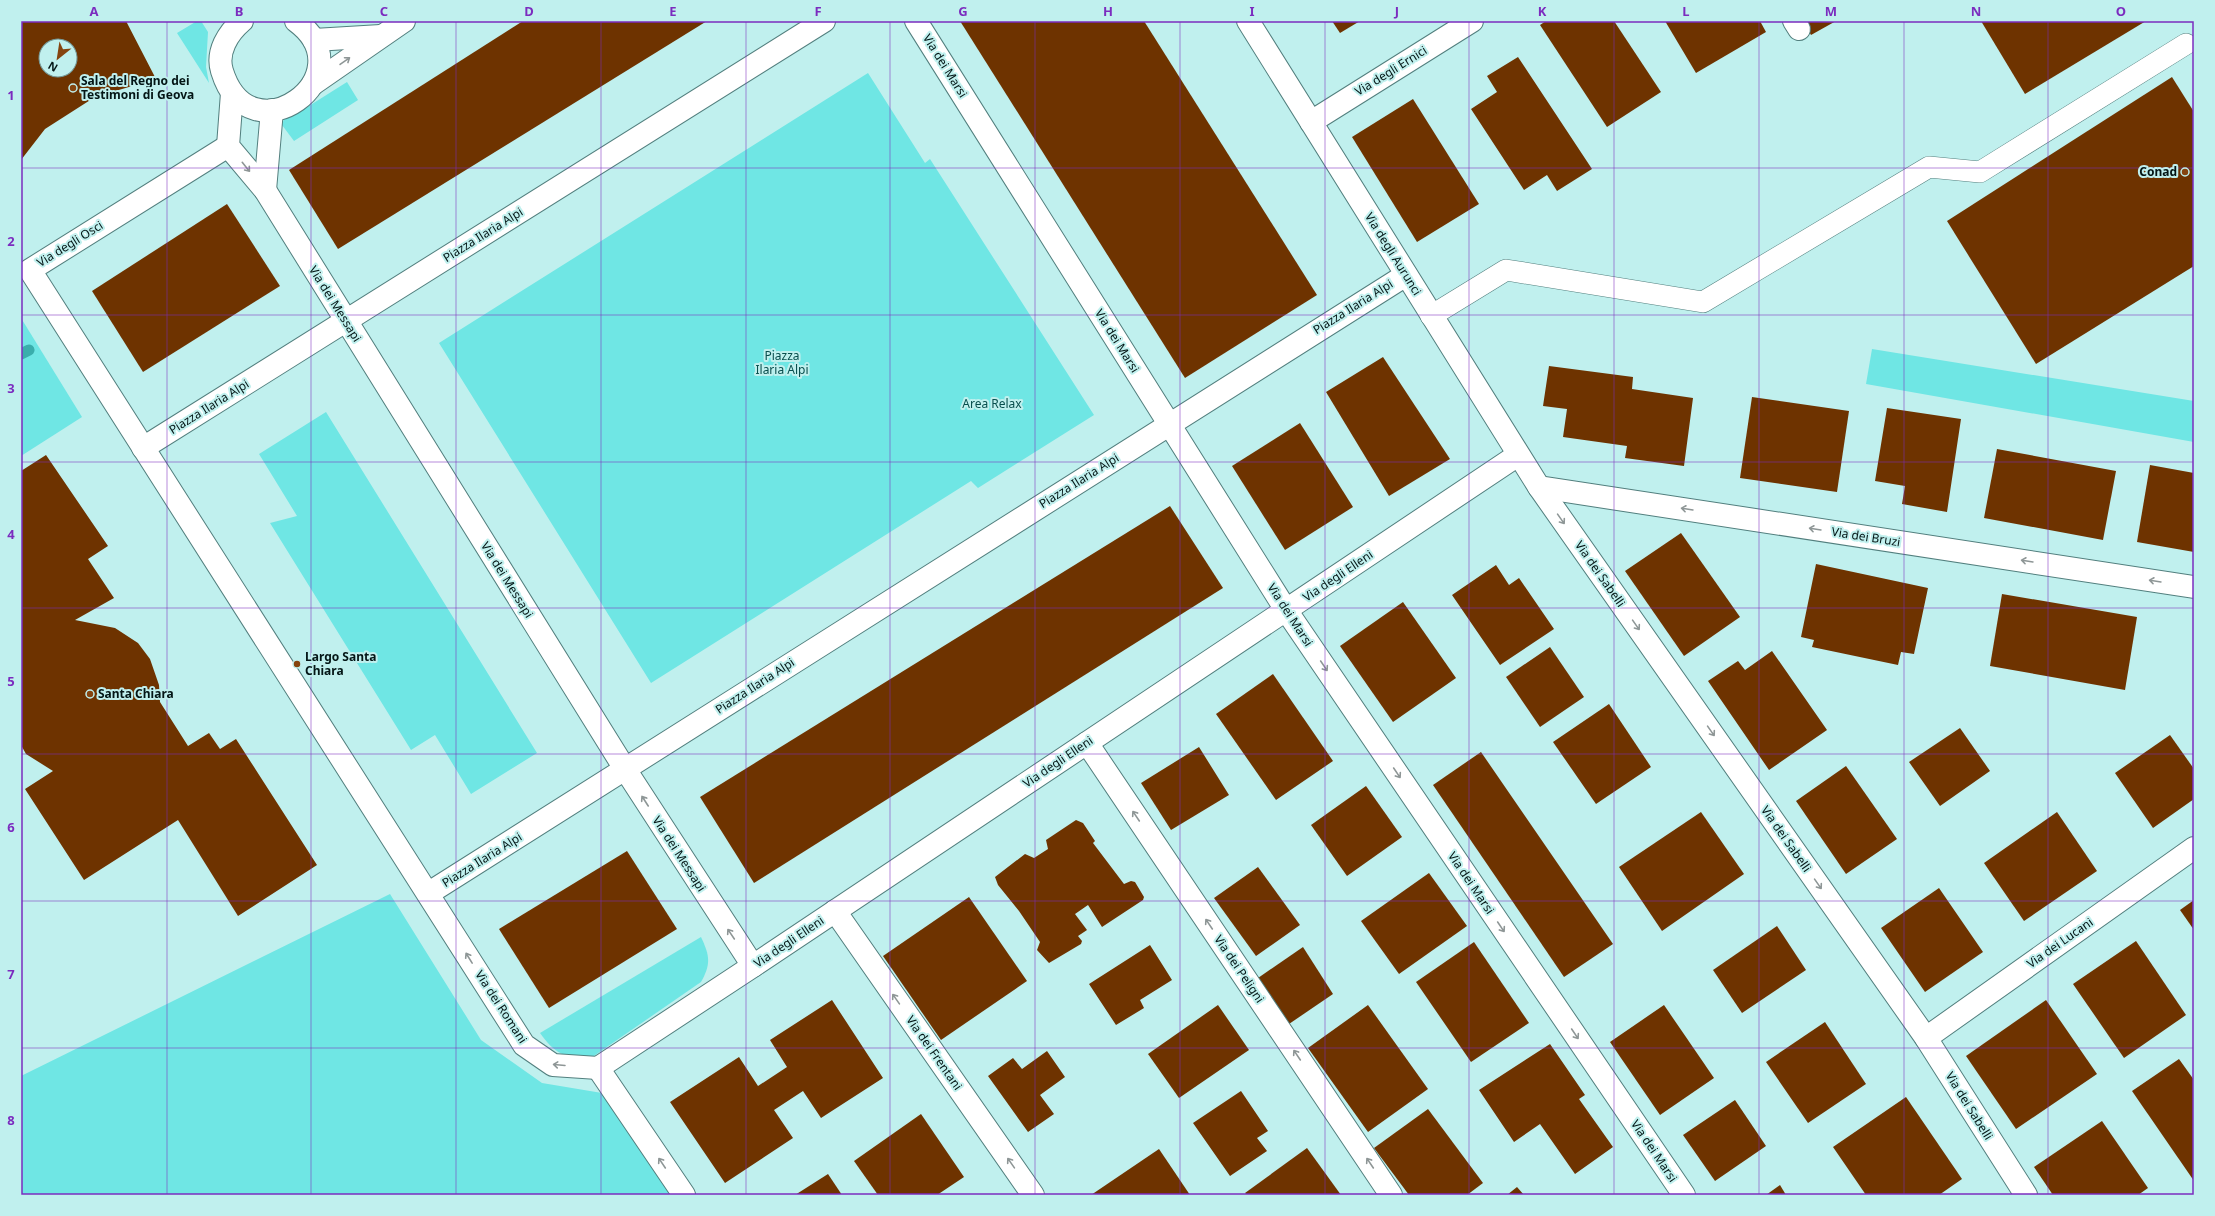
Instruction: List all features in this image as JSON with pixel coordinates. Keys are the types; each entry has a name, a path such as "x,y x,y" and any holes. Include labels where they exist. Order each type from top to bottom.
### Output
{"street":[{"path":"234,24 223,47 221,68 225,81 232,93 243,103 257,109 272,110 284,108 296,103 306,94 313,84 318,70 318,55 314,40 304,27 296,21"},
{"path":"313,84 404,21"},
{"name":"Piazza Ilaria Alpi","path":"143,448 824,21"},
{"name":"Via dei Marsi","path":"916,21 1286,610 1684,1195"},
{"name":"Via degli Aurunci","path":"1248,21 1539,487"},
{"name":"Via degli Ernici","path":"1311,122 1472,21"},
{"path":"314,40 381,36"},
{"path":"228,146 232,93"},
{"path":"265,190 272,110"},
{"name":"Via dei Messapi","path":"228,146 265,190 625,769 753,966"},
{"name":"Via degli Osci","path":"143,448 30,270 228,146"},
{"name":"Piazza Ilaria Alpi","path":"429,893 1406,275"},
{"path":"143,448 429,893"},
{"name":"Via degli Elleni","path":"598,1068 1518,455"},
{"name":"Via dei Bruzi","path":"1539,487 2194,587"},
{"name":"Via dei Sabelli","path":"1539,487 1926,1038 2026,1195"},
{"name":"Via dei Peligni","path":"1087,743 1391,1195"},
{"name":"Via dei Lucani","path":"1926,1038 2194,848"},
{"name":"Via dei Romani","path":"429,893 524,1045 553,1065 598,1068"},
{"name":"Via dei Frentani","path":"835,911 1033,1195"},
{"path":"598,1068 684,1195"}],"lane":[{"path":"1431,316 1506,270 1703,302 1929,167 1980,172 2186,44"}],"green space":[{"path":"197,21 201,21 208,32 206,67 209,83 177,33"},
{"name":"Piazza Ilaria Alpi","path":"868,73 925,163 930,159 1094,415 978,488 971,481 651,683 439,343"},
{"path":"347,82 358,100 294,141 282,125 284,119 288,116 293,116"},
{"path":"21,318 82,417 21,456"},
{"path":"1872,349 2194,401 2194,442 1866,384"},
{"path":"326,412 537,753 471,794 435,735 411,750 270,523 297,516 259,454"},
{"path":"390,894 481,1040 542,1083 602,1093 671,1195 21,1195 21,1076"},
{"path":"701,937 708,955 708,965 701,982 588,1060 566,1056 555,1050 540,1033"}],"building":[{"name":"Sala del Regno dei Testimoni di Geova","path":"21,21 126,21 156,79 95,97 45,129 21,160"},
{"path":"523,21 707,21 338,249 289,170"},
{"path":"960,21 1144,21 1317,295 1185,378"},
{"path":"1332,21 1360,21 1340,33"},
{"path":"1546,21 1614,21 1661,92 1607,127 1540,25"},
{"path":"1665,21 1760,21 1766,32 1696,73"},
{"path":"1803,21 1836,21 1811,35"},
{"path":"1981,21 2146,21 2025,94"},
{"path":"1518,57 1592,169 1557,191 1547,175 1524,190 1471,109 1497,92 1487,76"},
{"path":"2172,77 2194,112 2194,266 2036,364 1947,221"},
{"path":"1413,99 1479,204 1417,242 1352,137"},
{"path":"227,204 280,286 143,372 92,291"},
{"path":"1383,357 1450,459 1389,496 1326,392"},
{"path":"1549,366 1633,377 1632,389 1693,398 1684,466 1625,458 1627,446 1563,437 1567,409 1543,406"},
{"path":"1752,397 1849,411 1837,492 1740,478"},
{"path":"1887,408 1961,419 1947,512 1902,504 1905,486 1875,481"},
{"path":"1300,423 1353,507 1285,550 1232,466"},
{"path":"1997,449 2116,471 2103,540 1984,518"},
{"name":"Santa Chiara","path":"46,455 108,546 88,559 114,598 75,620 115,628 138,643 150,659 159,685 160,702 188,746 209,733 220,749 236,739 317,865 238,916 178,820 84,880 25,789 53,771 26,754 21,745 21,471"},
{"path":"2150,465 2194,473 2194,552 2137,542"},
{"path":"1170,506 1223,588 754,883 700,797"},
{"path":"1681,533 1740,617 1684,656 1625,571"},
{"path":"1816,564 1928,588 1914,654 1901,652 1898,665 1812,647 1814,640 1801,637"},
{"path":"1496,565 1509,585 1519,578 1554,629 1500,665 1452,595"},
{"path":"2002,594 2137,617 2125,690 1990,666"},
{"path":"1403,602 1456,678 1393,722 1340,646"},
{"path":"1550,647 1584,697 1540,727 1506,677"},
{"path":"1772,651 1827,730 1769,770 1708,681 1738,661 1745,670"},
{"path":"1273,674 1333,761 1276,800 1216,714"},
{"path":"1609,704 1651,767 1596,804 1553,742"},
{"path":"1960,728 1990,771 1940,806 1909,762"},
{"path":"2170,735 2194,769 2194,799 2153,828 2115,773"},
{"path":"1199,747 1229,795 1171,830 1141,783"},
{"path":"1481,752 1613,944 1564,977 1433,785"},
{"path":"1846,766 1897,839 1846,874 1796,801"},
{"path":"1366,786 1402,837 1347,876 1311,825"},
{"path":"1701,812 1744,874 1662,931 1619,867"},
{"path":"2057,812 2097,871 2024,921 1984,863"},
{"path":"1076,820 1083,823 1095,841 1093,843 1124,884 1131,881 1135,882 1144,897 1143,900 1102,927 1088,905 1075,914 1087,930 1078,936 1082,941 1081,944 1049,963 1037,950 1040,942 1019,911 998,885 995,877 1025,854 1034,858 1048,849 1046,840"},
{"path":"627,851 677,929 549,1008 499,929"},
{"path":"1258,867 1300,925 1256,956 1214,898"},
{"path":"1429,873 1467,926 1399,974 1361,921"},
{"path":"1939,888 1983,952 1925,992 1881,928"},
{"path":"969,897 1027,981 941,1040 883,956"},
{"path":"2194,900 2194,930 2180,910"},
{"path":"1777,926 1806,970 1742,1013 1713,970"},
{"path":"2136,941 2186,1015 2124,1058 2073,984"},
{"path":"1474,942 1529,1023 1471,1062 1416,982"},
{"path":"1150,945 1172,980 1140,1000 1144,1008 1116,1025 1089,984"},
{"path":"1303,947 1333,994 1289,1024 1258,978"},
{"path":"832,1000 883,1078 821,1118 803,1091 774,1110 793,1138 725,1183 670,1102 739,1057 758,1086 787,1067 770,1040"},
{"path":"2046,1000 2097,1074 2016,1129 1966,1056"},
{"path":"1218,1005 1249,1050 1179,1098 1148,1054"},
{"path":"1368,1005 1428,1089 1368,1132 1308,1048"},
{"path":"1664,1005 1714,1078 1660,1115 1610,1042"},
{"path":"1825,1022 1866,1084 1808,1123 1766,1062"},
{"path":"1550,1044 1585,1095 1579,1099 1613,1147 1575,1174 1540,1124 1514,1142 1479,1090"},
{"path":"1047,1051 1065,1077 1040,1095 1054,1114 1028,1132 988,1076 1013,1058 1022,1069"},
{"path":"2179,1059 2194,1080 2194,1181 2132,1091"},
{"path":"1241,1091 1268,1131 1257,1138 1267,1151 1230,1176 1193,1123"},
{"path":"1906,1097 1962,1179 1939,1195 1866,1195 1833,1147"},
{"path":"1735,1100 1766,1146 1715,1181 1683,1135"},
{"path":"1428,1109 1483,1183 1467,1195 1409,1195 1374,1148"},
{"path":"921,1114 964,1177 937,1195 878,1195 854,1161"},
{"path":"2102,1121 2148,1188 2138,1195 2053,1195 2034,1167"},
{"path":"1307,1148 1341,1195 1247,1195 1245,1193"},
{"path":"1159,1149 1190,1195 1091,1195"},
{"path":"828,1174 842,1195 795,1195"},
{"path":"1780,1185 1786,1195 1766,1195"},
{"path":"1517,1187 1524,1195 1507,1195"}],"waterway":[{"path":"21,354 29,350"}],"place":[{"name":"Sala del Regno dei Testimoni di Geova","path":"73,88"},
{"name":"Conad","path":"2185,172"},
{"name":"Largo Santa Chiara","path":"297,664"},
{"name":"Santa Chiara","path":"90,694"}],"park label":[{"name":"Area Relax","path":"992,404"}]}
